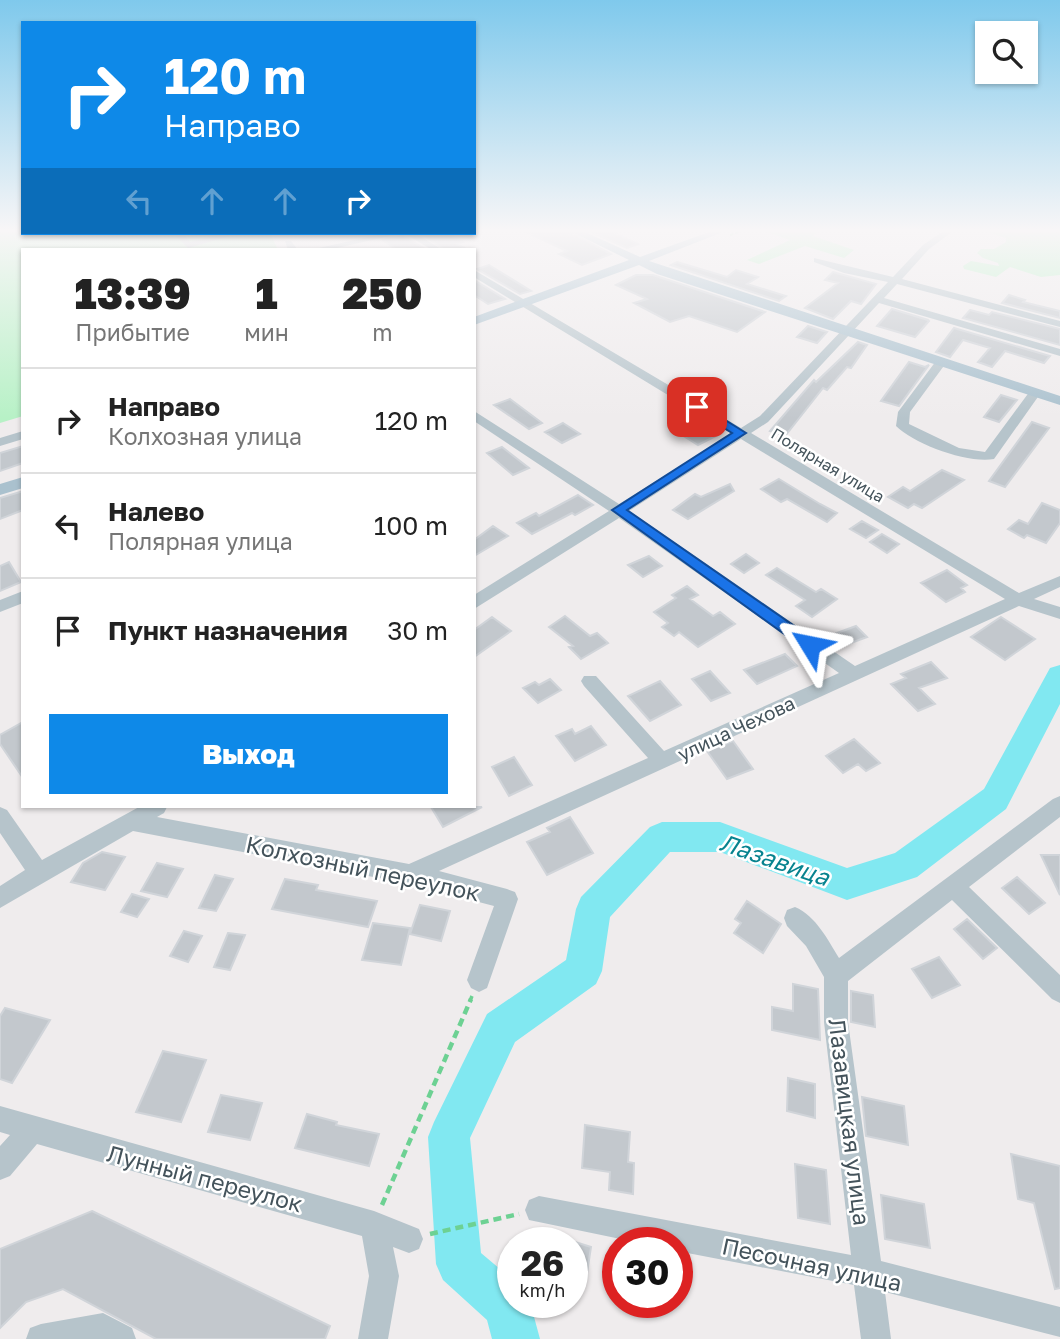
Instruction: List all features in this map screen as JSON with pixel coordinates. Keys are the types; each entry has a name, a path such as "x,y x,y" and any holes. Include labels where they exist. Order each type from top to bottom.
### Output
{"main road":[{"path":"476,320 547,294"},
{"path":"739,294 1060,401"},
{"path":"0,490 21,483"}],"street":[{"name":"Полярная улица","path":"510,294 1019,600 1060,613"},
{"path":"476,602 764,419 881,294"},
{"path":"949,294 1060,324"},
{"path":"877,299 1060,353"},
{"path":"940,363 904,412 902,426 941,446 974,456 989,456 1034,394"},
{"path":"476,416 618,510 853,674"},
{"path":"0,442 21,436"},
{"name":"улица Чехова","path":"410,874 1060,581"},
{"path":"0,606 21,598"},
{"path":"590,681 663,762"},
{"path":"795,918 814,938 836,975 1060,805"},
{"path":"0,898 155,808"},
{"path":"0,816 39,873"},
{"name":"Колхозный переулок","path":"134,822 410,874 507,899 479,980"},
{"path":"953,886 1060,991"},
{"name":"Лазавицкая улица","path":"836,975 836,1022 876,1339"},
{"name":"Лунный переулок","path":"0,1119 374,1225 409,1240"},
{"path":"0,1166 32,1129"},
{"name":"Песочная улица","path":"539,1210 869,1273 1060,1322"},
{"path":"373,1339 384,1276 374,1225"},
{"path":"41,1339 103,1328 121,1339"}],"path":[{"path":"374,1225 479,980"},
{"path":"409,1240 479,1220 539,1210"}],"green space":[{"path":"0,294 21,294 21,417 0,423"}],"building":[{"path":"476,294 498,294 505,299 488,304"},
{"path":"637,294 712,294 765,312 737,332 689,316 670,322 634,303 647,299"},
{"path":"759,294 786,296 779,301"},
{"path":"823,294 868,294 861,304 851,301 833,319 805,308"},
{"path":"1009,295 1025,300 1023,302 1060,311 1060,318 1002,303"},
{"path":"892,309 929,321 915,337 877,326"},
{"path":"970,310 989,315 992,312 1060,329 1060,345 963,318"},
{"path":"808,326 827,332 817,343 797,337"},
{"path":"954,328 1050,356 1044,363 1005,351 992,367 978,362 990,348 963,340 950,357 936,352"},
{"path":"858,342 867,345 851,368 847,367 827,390 823,388 785,436 770,431 814,380 816,382"},
{"path":"909,362 925,367 929,365 899,406 881,401"},
{"path":"1001,395 1017,400 999,422 984,417"},
{"path":"510,399 542,423 529,429 494,405"},
{"path":"698,419 715,429 712,431 718,435 698,445 674,430"},
{"path":"1032,422 1049,428 1005,487 989,481"},
{"path":"563,423 580,434 562,443 545,432"},
{"path":"21,447 21,464 0,471 0,453"},
{"path":"502,447 529,468 513,475 487,453"},
{"path":"942,470 964,480 922,508 914,504 908,508 888,497 903,487 910,491"},
{"path":"779,479 837,513 827,522 787,499 781,502 761,489"},
{"path":"730,484 734,491 688,519 673,510 695,494 701,497"},
{"path":"21,492 21,511 0,519 0,498"},
{"path":"578,495 593,505 532,534 517,523 536,513 539,516"},
{"path":"1042,503 1060,510 1060,523 1046,543 1027,535 1024,538 1008,529 1019,520 1028,524"},
{"path":"862,521 878,530 866,538 850,529"},
{"path":"493,526 508,536 476,555 476,539"},
{"path":"882,534 899,544 887,553 870,542"},
{"path":"746,554 759,563 744,573 731,564"},
{"path":"649,556 662,566 643,577 628,565"},
{"path":"9,562 21,582 0,591 0,566"},
{"path":"777,568 816,592 821,589 837,599 812,617 796,606 805,600 766,575"},
{"path":"947,570 967,585 961,588 965,592 946,602 921,583"},
{"path":"687,586 698,595 690,599 713,616 720,612 735,624 698,647 679,632 674,636 662,627 668,623 654,612 676,598 672,595"},
{"path":"565,616 590,636 597,633 608,643 581,659 569,647 573,646 549,627"},
{"path":"492,617 511,631 476,656 476,629"},
{"path":"1001,617 1035,639 1005,660 971,637"},
{"path":"856,626 867,637 848,644 837,633"},
{"path":"785,654 797,666 757,684 744,670"},
{"path":"931,662 947,678 919,688 935,704 918,711 891,684 906,678 901,674"},
{"path":"710,671 730,693 711,701 692,679"},
{"path":"550,679 561,690 538,703 523,688 535,682 539,685"},
{"path":"660,681 681,705 650,721 628,696"},
{"path":"21,723 21,775 0,744 0,735"},
{"path":"591,726 606,745 575,761 556,736 572,729 575,734"},
{"path":"854,739 880,763 866,771 858,764 843,773 826,756"},
{"path":"733,741 753,769 727,779 707,751"},
{"path":"514,757 532,785 509,796 492,767"},
{"path":"482,807 443,827 432,808"},
{"path":"570,817 593,853 547,875 527,842 550,832 547,828"},
{"path":"102,852 125,857 105,890 71,882 83,863"},
{"path":"1041,855 1060,855 1060,895"},
{"path":"157,863 183,869 167,897 141,891"},
{"path":"215,875 233,879 216,911 199,908"},
{"path":"1017,877 1045,903 1029,914 1002,888"},
{"path":"285,879 318,885 316,890 377,901 368,927 272,909"},
{"path":"132,894 149,899 137,917 121,912"},
{"path":"747,901 781,924 763,953 734,933 741,923 735,919"},
{"path":"420,905 450,911 441,941 410,934"},
{"path":"967,919 997,948 983,959 954,929"},
{"path":"373,923 410,928 401,965 362,960"},
{"path":"184,931 202,936 188,962 170,956"},
{"path":"228,933 245,935 230,970 214,967"},
{"path":"939,957 960,985 932,998 912,969"},
{"path":"793,984 818,989 820,1040 772,1030 772,1007 793,1011"},
{"path":"851,991 873,995 875,1027 851,1022"},
{"path":"5,1008 50,1020 12,1083 0,1079 0,1016"},
{"path":"163,1051 206,1060 181,1122 136,1112"},
{"path":"788,1078 815,1084 815,1118 787,1111"},
{"path":"221,1095 262,1103 250,1140 208,1132"},
{"path":"862,1097 904,1106 908,1145 866,1136"},
{"path":"307,1114 337,1122 336,1125 379,1134 369,1166 295,1148"},
{"path":"585,1125 630,1132 628,1162 634,1163 633,1194 609,1190 610,1172 582,1168"},
{"path":"1011,1154 1060,1166 1060,1288 1055,1289 1034,1203 1018,1199"},
{"path":"795,1164 826,1170 830,1224 798,1218"},
{"path":"881,1195 924,1204 930,1248 885,1239"},
{"path":"92,1211 330,1326 325,1339 156,1339 63,1289 26,1302 0,1328 0,1249"},
{"path":"588,1246 591,1247 588,1267"}],"waterway":[{"name":"Лазавица","path":"516,1339 508,1307 459,1264 449,1137 501,1028 583,971 594,909 662,837 720,837 847,884 905,866 995,799 1060,676"}],"route":[{"path":"697,407 741,433 618,510 810,645"}]}
